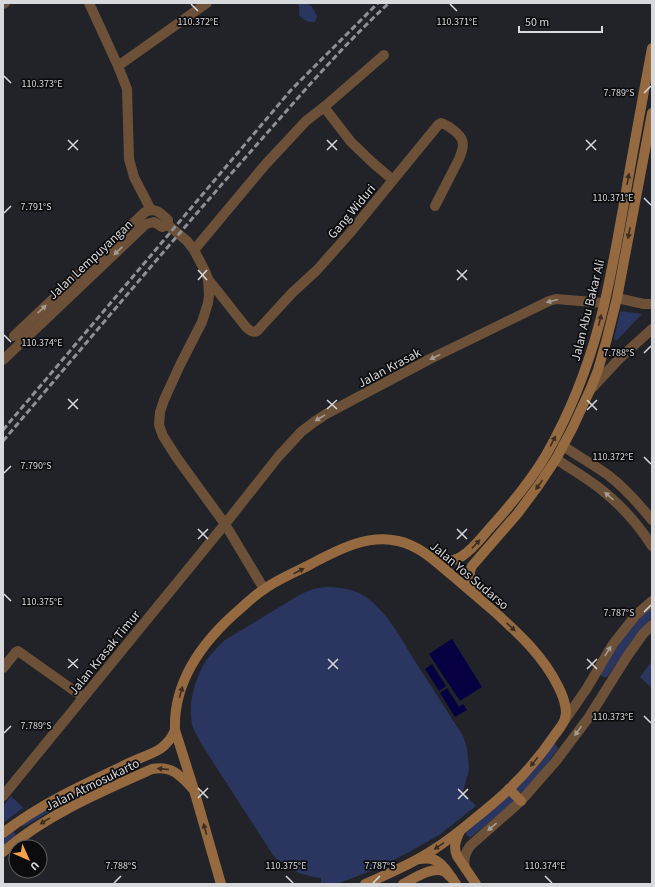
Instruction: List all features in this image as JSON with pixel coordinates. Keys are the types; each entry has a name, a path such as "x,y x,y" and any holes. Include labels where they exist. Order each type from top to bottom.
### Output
{"main road":[{"name":"Jalan Abu Bakar Ali","path":"429,557 448,562 454,561 467,553 510,506 537,468 553,442 581,382 596,337 616,247 652,48"},
{"name":"Jalan Abu Bakar Ali","path":"483,601 470,581 469,570 518,513 538,486 556,459 590,390 604,349 617,298 652,112"},
{"name":"Jalan Yos Sudarso","path":"221,884 175,730 178,699 182,685 200,651 220,627 252,598 264,589 331,554 367,540 378,539 399,541 414,547 429,557 483,601 530,646 544,663 563,697 565,705 565,720"},
{"path":"365,884 415,861 461,830 509,789 541,754 565,720"},
{"name":"Jalan Atmosukarto","path":"3,833 40,807 64,794 159,749 172,738 175,730"},
{"name":"Jalan Atmosukarto","path":"3,852 25,834 47,820 128,779 152,769 163,767 172,770 194,790"},
{"path":"509,789 521,800"},
{"path":"64,794 71,807"},
{"path":"17,822 25,834"},
{"path":"461,830 456,840 455,848 457,856 476,884"},
{"path":"415,861 425,858 437,860 454,881"},
{"path":"216,866 228,884"},
{"path":"403,884 433,870 443,871 454,881"}],"street":[{"path":"89,3 127,89 129,159 134,177 150,210 155,210 163,215 168,220 168,225 187,241 202,264 208,279 209,295 206,312 164,400 160,412 159,425 163,436 177,458 225,524 264,589"},
{"path":"118,66 207,3"},
{"path":"194,250 270,160 306,121 384,55"},
{"path":"324,107 351,142 393,180"},
{"name":"Gang Widuri","path":"208,279 246,327 251,331 257,331 292,293 317,270 349,234 441,123 445,124 460,136 463,146 459,159 435,206"},
{"name":"Jalan Lempuyangan","path":"27,337 9,335 142,215 150,210"},
{"name":"Jalan Lempuyangan","path":"3,360 146,224 154,222 162,227 168,225"},
{"path":"617,298 644,304 652,304"},
{"name":"Jalan Krasak","path":"225,524 278,457 307,427 320,418 430,359 549,301 556,299 604,303"},
{"path":"590,390 619,359 652,329"},
{"path":"563,446 617,483 636,501 652,520"},
{"path":"556,459 599,488 625,512 652,546"},
{"path":"625,512 636,501"},
{"name":"Jalan Krasak Timur","path":"3,796 225,524"},
{"path":"565,720 587,688 613,644 632,620 652,602"},
{"path":"465,868 464,857 466,851 521,800 543,777 589,717 635,645 652,625"},
{"path":"3,668 18,651 83,697"}],"shaded area":[{"path":"297,3 305,3 310,5 317,16 315,22 306,21 299,15 299,6"},
{"path":"621,311 642,314 616,340 614,339"},
{"path":"336,587 357,592 374,603 387,617 463,736 467,748 469,770 463,792 476,806 439,835 409,852 378,868 336,884 321,884 321,878 295,871 273,855 200,742 191,720 191,702 198,676 210,655 225,640 301,594 313,589"},
{"path":"652,607 652,617 630,643 608,676 603,677 601,672 623,638 640,618"},
{"path":"452,639 482,687 460,701 429,654"},
{"path":"652,661 652,688 640,677"},
{"path":"432,664 446,686 439,691 425,669"},
{"path":"447,688 459,707 463,704 467,710 455,717 440,693"},
{"path":"554,744 558,749 535,779 522,793 516,790 516,788"},
{"path":"117,774 119,779 72,802 69,798"},
{"path":"11,796 23,808 3,823 3,806"},
{"path":"508,796 512,798 514,802 471,837 467,836 466,832"},
{"path":"62,799 65,803 23,827 21,823"},
{"path":"13,831 16,835 11,839 8,839 8,842 3,846 3,840"}],"railway":[{"path":"3,430 291,90 378,3"},
{"path":"3,441 184,228 298,98 351,40 389,3"}]}
